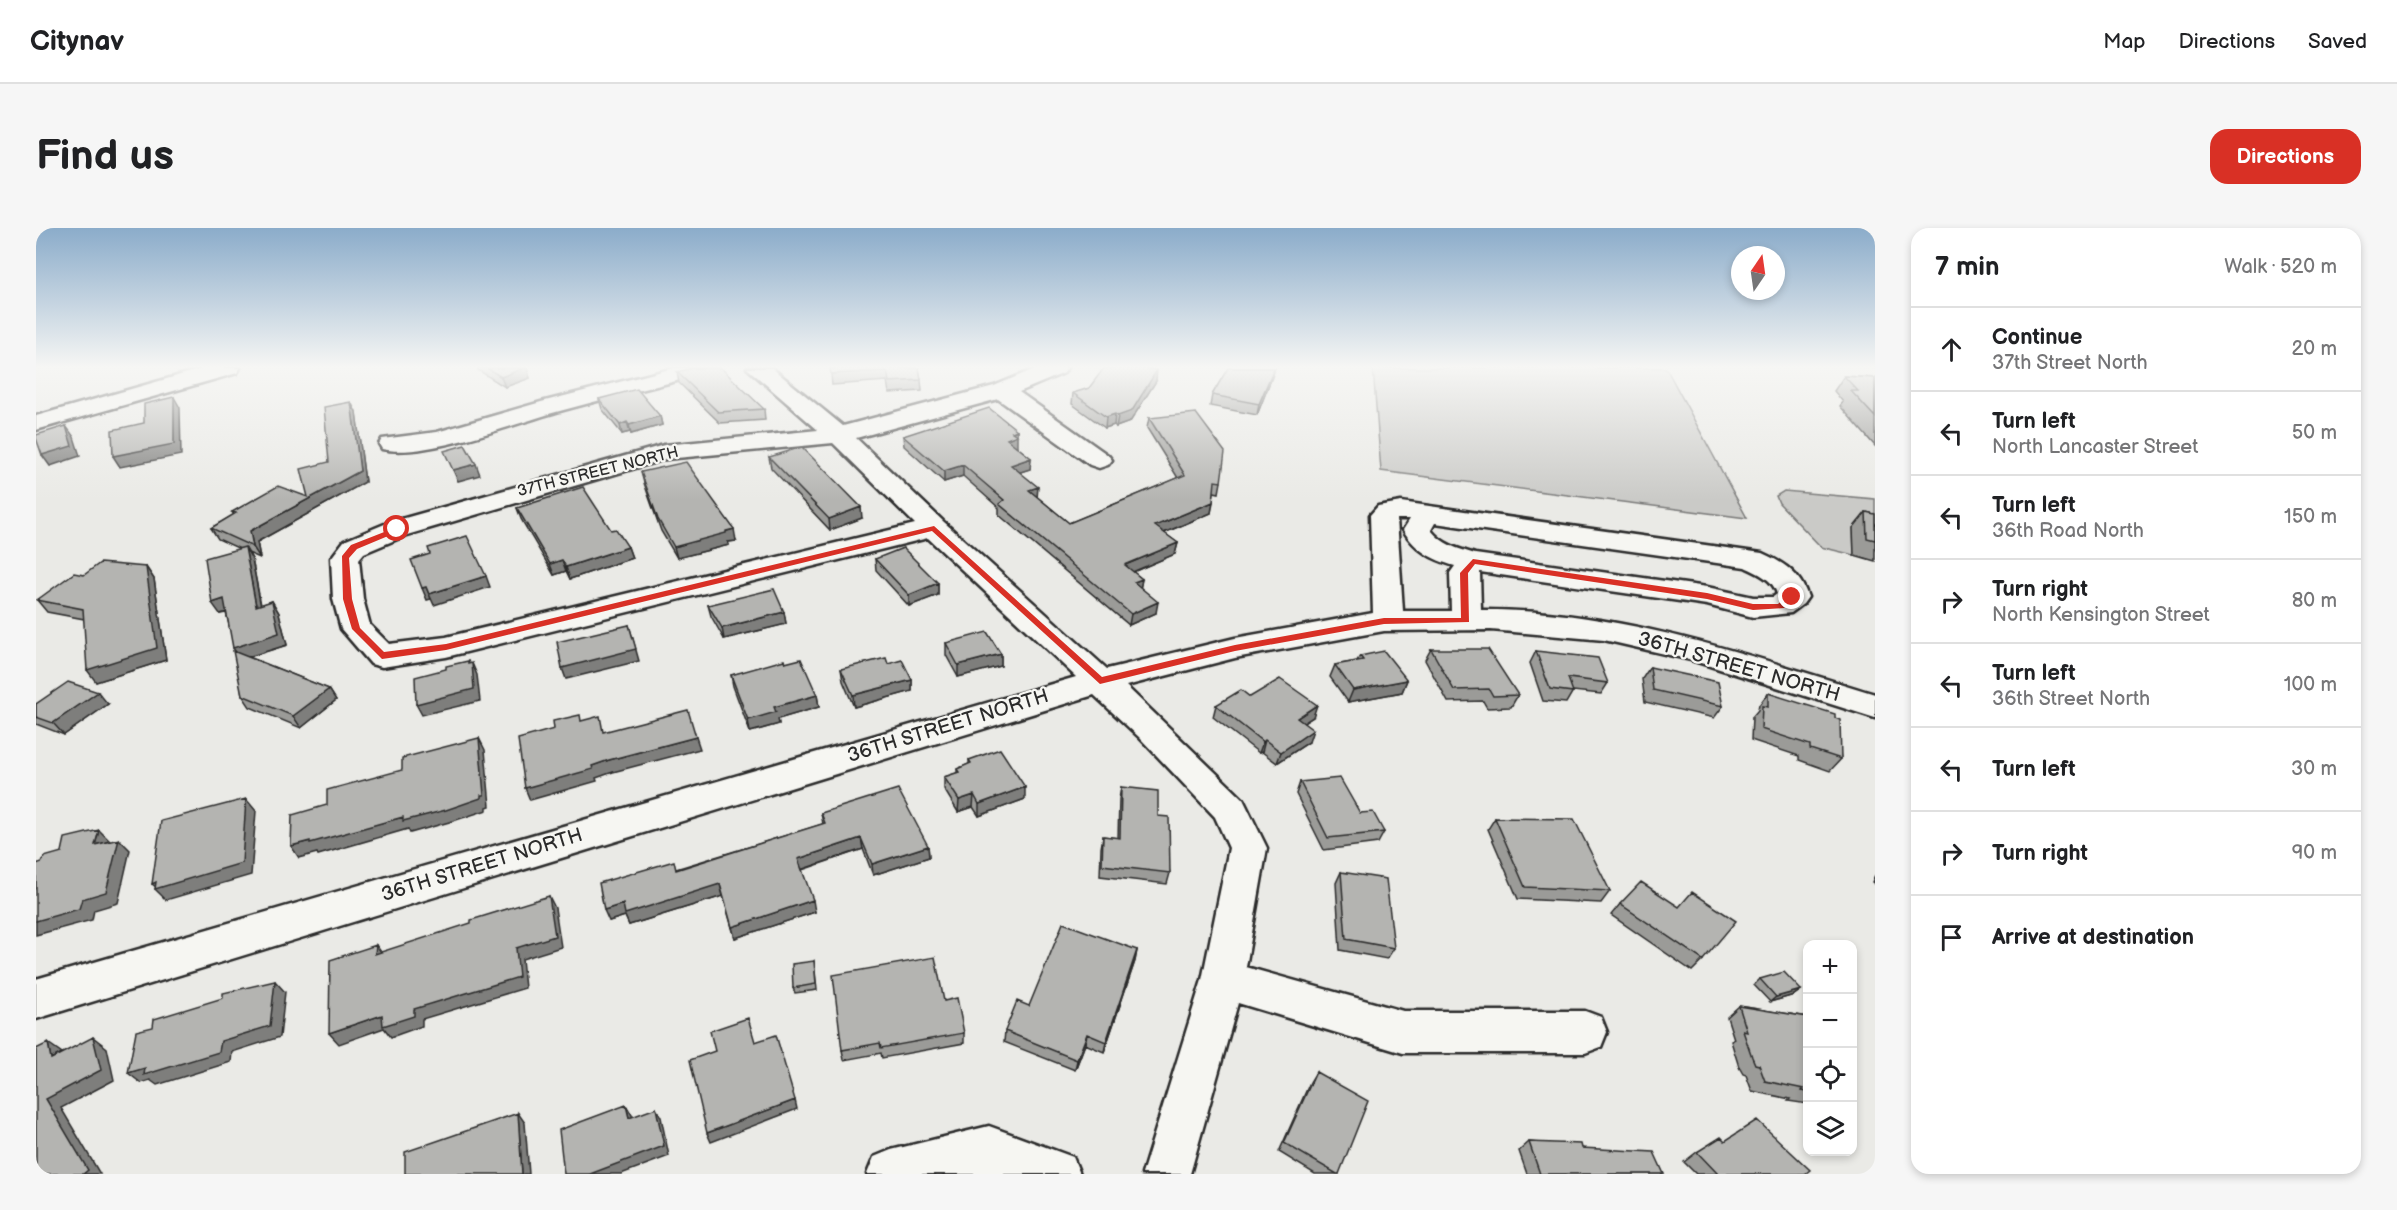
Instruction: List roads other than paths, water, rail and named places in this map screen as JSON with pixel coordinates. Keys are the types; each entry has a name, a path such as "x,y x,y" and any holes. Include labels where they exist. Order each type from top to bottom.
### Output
{"street":[{"path":"36,423 76,412"},
{"path":"392,444 439,439 535,412"},
{"path":"811,412 839,435 934,528 1152,729 1230,809 1248,848 1223,980 1166,1174"},
{"name":"37TH STREET NORTH","path":"924,412 839,435 664,452 408,526 354,547 345,558 348,599 356,629 382,656 446,647 934,528"},
{"path":"1032,412 1099,460"},
{"path":"1389,621 1383,515 1401,510 1428,513 1752,559 1774,570 1790,584 1792,597 1780,606 1753,607 1707,596 1473,562 1439,552 1423,541 1417,530 1428,513"},
{"path":"1466,620 1464,573 1473,562"},
{"name":"36TH STREET NORTH","path":"36,999 1100,681 1235,648 1389,621 1491,620 1604,630 1696,651 1875,706"},
{"path":"1223,980 1403,1032 1585,1032"},
{"path":"891,1174 989,1150 1056,1174"}]}
